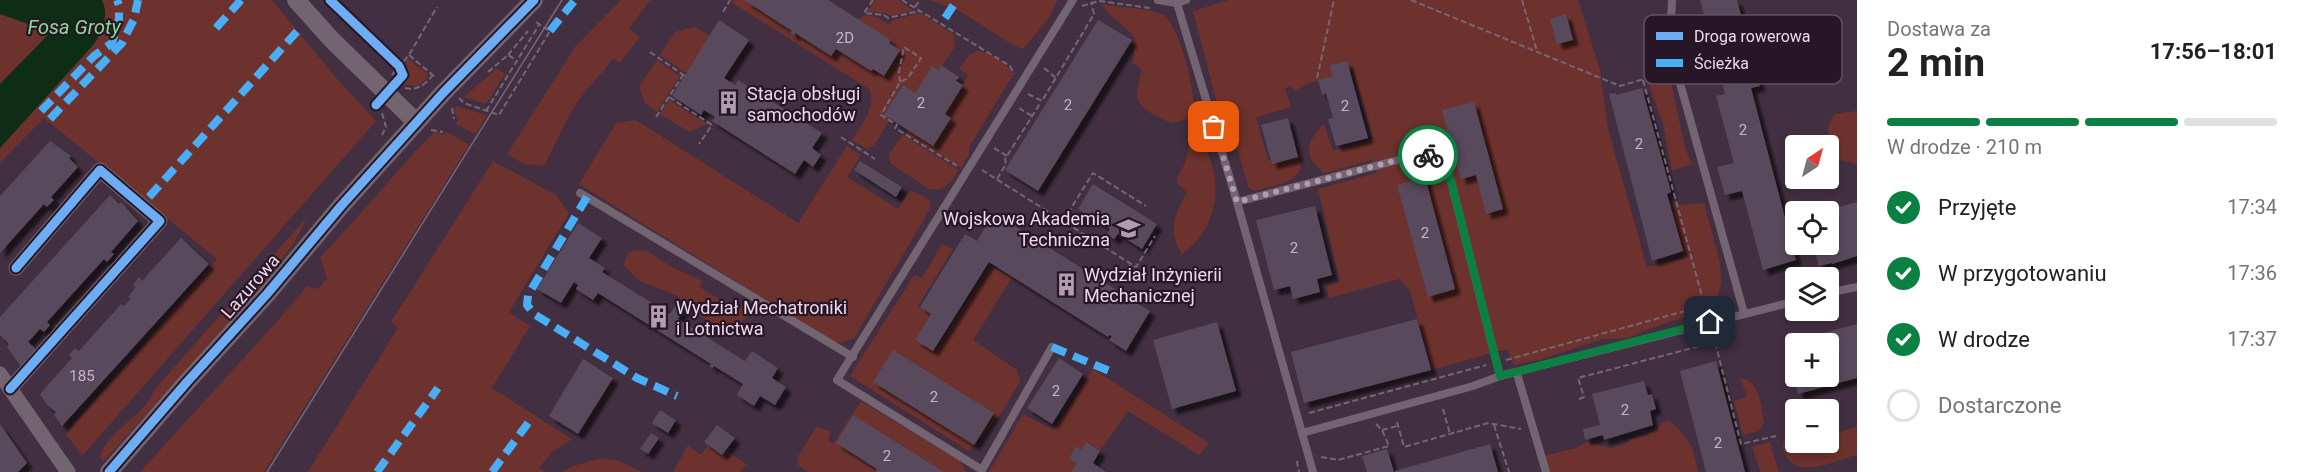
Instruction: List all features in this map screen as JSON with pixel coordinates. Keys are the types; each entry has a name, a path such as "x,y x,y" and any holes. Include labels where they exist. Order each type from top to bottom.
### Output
{"street":[{"path":"296,0 416,122"},
{"name":"Lazurowa","path":"109,472 416,122 534,0"},
{"path":"10,389 160,221 100,170 16,268"},
{"path":"0,374 68,472"}],"lane":[{"path":"1052,347 981,471 837,380 1073,0"},
{"path":"1158,0 1186,0"},
{"path":"1671,15 1672,0"},
{"path":"1176,1 1237,202 1313,472"},
{"path":"1680,84 1744,314"},
{"path":"1237,202 1421,154 1434,157 1444,164 1451,181 1500,376"},
{"path":"580,193 853,357"},
{"path":"1839,291 1857,287"},
{"path":"1302,433 1473,386 1500,376 1517,374 1785,304"},
{"path":"1517,374 1546,472"}],"path":[{"path":"723,12 730,0"},
{"path":"873,0 864,14 884,15 888,18 920,11"},
{"path":"902,0 1010,66 1013,69 1014,78"},
{"path":"915,8 920,0"},
{"path":"1317,78 1334,0"},
{"path":"1411,0 1620,86 1643,80 1644,84"},
{"path":"1522,0 1537,51"},
{"path":"1077,9 1099,1 1152,8"},
{"path":"997,179 1006,164 1007,156 1094,14 1091,2"},
{"path":"381,137 386,127 384,116 386,94 403,75 398,64 409,55 437,7"},
{"path":"454,119 451,111 459,98 464,103 499,115 550,31 536,22"},
{"path":"486,111 539,25"},
{"path":"481,78 508,55 529,30"},
{"path":"900,82 899,72 904,47 921,58 908,78 900,82 881,115 897,125 895,128 966,172"},
{"path":"650,52 684,75 656,117"},
{"path":"386,94 423,86 433,75 409,55"},
{"path":"508,55 517,60"},
{"path":"1044,62 1045,69 1056,78"},
{"path":"1644,84 1741,444 1776,436"},
{"path":"1023,96 1029,94 1042,101"},
{"path":"669,97 712,125 699,144"},
{"path":"1017,106 1032,116"},
{"path":"841,137 875,159"},
{"path":"982,146 990,150 992,146 1007,156"},
{"path":"972,163 1136,267 1155,236"},
{"path":"1063,221 1093,173 1146,206"},
{"path":"1127,270 1131,264"},
{"path":"1297,416 1738,297"},
{"path":"1579,399 1584,397 1578,378 1715,342"},
{"path":"1443,409 1450,434"},
{"path":"1316,456 1338,460 1389,446 1382,430 1376,424 1370,423"},
{"path":"1382,430 1397,424 1404,447 1488,423 1534,430"},
{"path":"1494,425 1509,472"}],"shaded area":[{"path":"102,0 272,0 337,79 376,121 82,456 66,434 217,259 44,118 0,163 0,148 94,44 103,23"},
{"path":"621,0 650,0 629,29 640,37 620,63 613,58 579,99 544,166 524,164 507,154 575,47"},
{"path":"744,0 792,31 790,33 793,36 795,33 831,56 836,49 883,76 900,50 859,20 863,15 877,17 889,25 893,20 920,13 953,34 955,47 939,70 932,66 915,93 902,85 884,115 890,119 874,145 867,149 852,140 870,109 869,89 731,2"},
{"path":"875,0 898,0 914,11 890,16 886,13 867,12"},
{"path":"930,0 1058,0 1048,19 1023,49 958,10"},
{"path":"1229,0 1578,0 1600,70 1608,129 1647,267 1684,258 1670,201 1680,205 1704,203 1720,263 1721,283 1718,297 1710,309 1627,338 1603,339 1539,360 1514,365 1507,349 1431,370 1410,290 1399,279 1329,298 1327,286 1340,282 1318,189 1377,173 1372,160 1325,173 1312,161 1309,150 1313,137 1324,124 1333,151 1373,139 1353,70 1307,84 1295,91 1291,86 1285,89 1291,107 1256,117 1268,160 1297,156 1301,153 1301,163 1295,177 1289,181 1255,191 1249,189 1225,106 1218,107 1193,11"},
{"path":"1101,4 1155,12 1168,20 1175,31 1186,61 1193,94 1194,117 1171,123 1149,112 1140,104 1137,93 1141,69 1133,63 1135,38"},
{"path":"0,14 48,32 47,36 0,84"},
{"path":"695,27 710,36 686,73 660,55 675,32"},
{"path":"977,51 998,59 1013,75 970,145 969,154 961,168 906,133 908,130 933,145 950,118 945,114 968,75 959,69 969,55"},
{"path":"408,59 428,74 428,77 418,86 401,82 405,76 402,67"},
{"path":"657,60 680,76 657,112 645,103 639,87"},
{"path":"497,68 505,74 486,104 464,97"},
{"path":"1649,84 1671,84 1685,148 1692,164 1672,171 1663,124"},
{"path":"669,100 707,124 689,132 660,114"},
{"path":"456,106 487,115 475,134 456,124 458,121 454,110"},
{"path":"1857,111 1857,164 1839,160 1839,135 1828,135 1829,125 1834,114"},
{"path":"636,120 798,223 847,146 861,155 847,177 898,209 910,190 926,197 930,202 930,209 854,338 841,343 832,341 579,184 616,123"},
{"path":"447,132 469,145 264,472 140,472 307,286 318,289 327,278 320,257 418,148 433,133 443,135"},
{"path":"903,135 959,170 947,185 939,189 929,189 890,163 889,154"},
{"path":"1200,137 1213,168 1215,200 1212,215 1205,229 1182,254 1177,246 1174,223 1187,192 1177,183 1177,180 1191,140"},
{"path":"493,161 556,195 569,213 509,312 530,326 492,388 572,439 552,452 539,468 546,472 308,472 398,328 391,322"},
{"path":"308,216 294,243 261,287 103,462 100,457 108,442 145,406 155,389"},
{"path":"942,244 953,249 918,306 932,315 919,339 936,350 990,265 1012,278 973,340 1017,370 1020,381 1002,412 969,451 850,376 914,275 922,278"},
{"path":"645,250 670,266 702,281 700,287 729,306 734,301 750,314 734,329 722,327 707,321 673,294 637,279 624,266 628,252"},
{"path":"1093,369 1209,443 1199,455 1128,411 1100,451 1086,443 1081,450 1076,446 1069,458 1076,463 1071,472 989,472 1023,414 1053,430"},
{"path":"1740,378 1752,383 1756,388 1764,423 1759,431 1743,435 1734,401 1747,395"},
{"path":"861,401 960,461 967,472 809,472 799,466 797,458 816,427 831,431 828,440 833,444"},
{"path":"1669,421 1690,443 1698,472 1548,472 1544,456 1576,448 1586,442 1611,448 1647,435 1662,423"},
{"path":"1857,427 1857,455 1808,468 1795,465 1783,451 1785,439 1785,453 1839,453 1839,432"},
{"path":"1770,442 1779,472 1761,472 1752,447"},
{"path":"688,445 701,455 708,445 722,455 726,450 746,464 740,472 673,472"},
{"path":"601,458 619,461 642,472 561,472"}],"water":[{"name":"Fosa Groty","path":"0,0 102,0 105,17 94,44 0,148 0,84 47,36 48,32 0,14"}],"building":[{"path":"744,0 828,0 891,40 889,43 900,50 884,76 873,69 871,71 836,49 831,56 795,33 794,36 790,33 792,31"},
{"path":"1700,0 1737,0 1741,15 1704,15"},
{"path":"1566,14 1573,40 1557,44 1550,19"},
{"name":"Stacja obsługi samochodów","path":"719,20 749,40 724,78 735,85 738,80 822,133 812,148 821,155 813,167 804,160 795,174 712,121 715,117 704,110 701,115 672,96"},
{"path":"1098,20 1132,40 1038,191 1005,170"},
{"path":"1347,61 1368,138 1336,146 1328,119 1333,118 1326,93 1322,95 1318,80 1333,76 1330,65"},
{"path":"941,65 959,77 956,81 963,85 945,114 951,118 933,146 884,115 903,85 915,93 932,66 939,70"},
{"path":"1722,84 1759,84 1760,86 1751,88 1785,218 1785,255 1795,255 1796,260 1763,270 1742,191 1725,195 1717,167 1734,163 1716,96 1725,94"},
{"path":"1642,88 1671,192 1667,194 1683,251 1652,261 1609,94 1616,93 1616,95"},
{"path":"1474,102 1503,209 1486,214 1476,175 1461,179 1442,110"},
{"path":"1288,118 1298,157 1272,164 1261,125"},
{"path":"50,141 71,156 69,158 78,167 51,197 54,200 47,207 44,204 0,253 0,196"},
{"path":"860,161 902,187 896,197 854,170"},
{"path":"1425,177 1455,289 1428,297 1397,185"},
{"path":"1093,184 1157,224 1142,249 1118,234 1114,239 1107,234 1110,229 1078,209"},
{"path":"110,195 119,204 121,202 138,221 111,252 114,254 107,262 104,259 47,322 50,325 44,332 40,329 28,342 37,350 25,360 27,362 21,367 7,347 9,344 0,335 0,317"},
{"path":"1857,202 1857,256 1819,266 1816,255 1839,255 1839,207"},
{"path":"1315,206 1332,275 1317,279 1320,292 1293,299 1290,286 1274,290 1256,220"},
{"name":"Wydział Inżynierii Mechanicznej","path":"994,213 1150,311 1126,351 1109,340 1112,336 1108,337 989,262 933,351 915,340 931,314 920,307 965,234 977,241"},
{"name":"Wydział Mechatroniki i Lotnictwa","path":"578,223 602,238 589,258 605,268 602,272 657,306 659,303 664,306 662,309 670,314 675,306 683,311 678,319 745,361 752,351 778,368 772,378 786,387 775,405 760,396 754,406 737,395 743,384 714,366 712,368 709,366 711,364 598,293 593,300 576,289 578,285 574,282 561,303 537,289"},
{"path":"181,238 209,264 62,426 54,415 56,412 47,405 40,394 72,358 69,355 75,348 79,351 121,304 124,306 131,299 128,297 136,287 133,285 139,277 142,281"},
{"path":"1417,319 1431,370 1304,403 1291,352"},
{"path":"1217,322 1236,391 1172,409 1153,340"},
{"path":"1857,324 1857,378 1839,383 1839,333 1823,333"},
{"path":"893,350 994,413 974,445 873,382"},
{"path":"1059,358 1083,374 1052,424 1027,408"},
{"path":"583,359 613,378 578,434 549,416"},
{"path":"1716,361 1745,472 1706,472 1680,371"},
{"path":"1644,381 1648,395 1652,394 1656,409 1650,411 1653,425 1604,440 1603,435 1585,440 1583,429 1600,425 1592,394"},
{"path":"1796,387 1824,387 1798,394"},
{"path":"660,410 676,420 668,433 652,423"},
{"path":"853,415 944,472 875,472 877,469 836,443"},
{"path":"0,424 27,463 18,472 0,472"},
{"path":"717,425 735,438 722,455 704,442"},
{"path":"651,433 659,438 648,454 640,449"},
{"path":"1086,442 1100,451 1093,463 1106,472 1071,472 1076,463 1069,458 1076,446 1081,450"},
{"path":"1490,444 1498,472 1395,472 1395,471"},
{"path":"1387,449 1394,472 1367,472 1362,456"}],"tram line":[{"path":"267,472 562,0"}],"marked path":[{"path":"41,111 94,56 112,43 119,19 117,0"},
{"path":"50,119 122,43 134,19 138,0"},
{"path":"216,28 241,0"},
{"path":"550,31 575,0"},
{"path":"945,18 957,0"},
{"path":"149,197 301,27"},
{"path":"587,197 528,295 527,305 534,314 637,378 677,396"},
{"path":"1052,347 1112,372"},
{"path":"377,472 438,388"},
{"path":"492,472 531,419"}],"cycle path":[{"path":"330,0 399,66 403,75 376,105"},
{"path":"109,472 267,294 341,206 443,93 534,0"},
{"path":"10,389 160,221 100,170 16,268"}],"way so far":[{"path":"1214,127 1237,202 1421,154 1428,155"}],"place":[{"name":"Stacja obsługi samochodów","path":"729,103"},
{"name":"Wojskowa Akademia Techniczna","path":"1128,228"},
{"name":"Wydział Inżynierii Mechanicznej","path":"1066,284"},
{"name":"Wydział Mechatroniki i Lotnictwa","path":"658,317"}],"route":[{"path":"1428,155 1444,164 1451,181 1500,376 1517,374 1710,322"}]}
